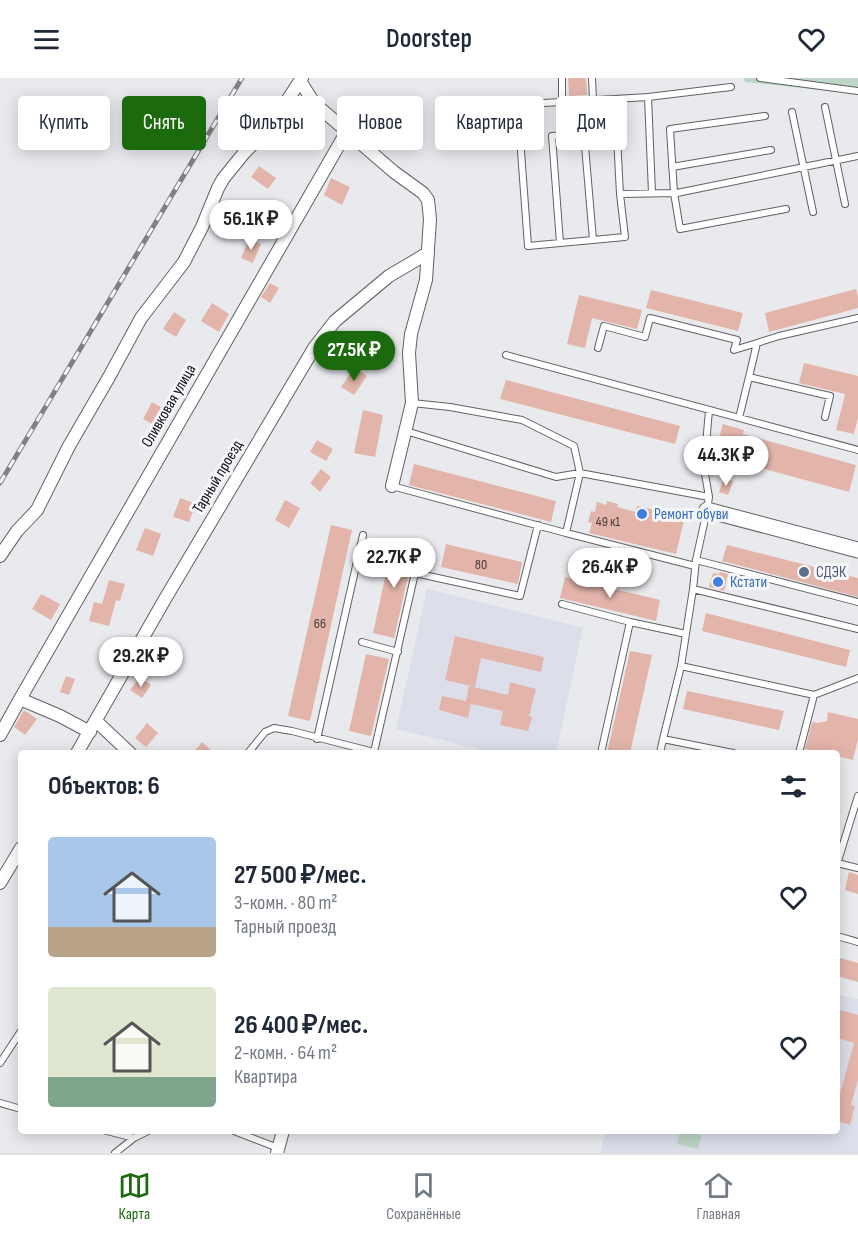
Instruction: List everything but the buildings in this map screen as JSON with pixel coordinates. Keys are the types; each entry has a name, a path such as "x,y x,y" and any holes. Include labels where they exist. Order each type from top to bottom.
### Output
{"street":[{"path":"0,556 17,531 37,510 69,446 141,318 184,262 223,179 244,153 269,128 301,79 314,103 337,123"},
{"name":"Оливковая улица","path":"0,735 337,147"},
{"path":"368,150 423,193 428,200 430,210 426,279 415,317 409,353 412,403 392,486"},
{"name":"Тарный проезд","path":"79,750 165,599 314,348 335,321 389,276 428,253"},
{"path":"708,503 858,550"},
{"path":"20,699 90,732"},
{"path":"96,721 127,750"},
{"path":"0,883 18,853"},
{"path":"278,1150 282,1134"}],"lane":[{"path":"562,78 562,96"},
{"path":"592,78 593,96"},
{"path":"760,78 858,91"},
{"path":"627,98 731,87"},
{"path":"648,97 652,193"},
{"path":"825,107 845,204"},
{"path":"792,112 813,212"},
{"path":"765,116 670,129 674,193 680,229 786,209"},
{"path":"560,243 552,136 584,134 594,240"},
{"path":"521,150 528,246 625,237 618,150"},
{"path":"672,167 771,150"},
{"path":"620,194 674,193 858,156"},
{"path":"598,348 604,326 645,337 650,318 737,340 734,350 779,336 858,318"},
{"path":"738,418 757,343"},
{"path":"506,356 858,450"},
{"path":"749,377 830,396 825,417"},
{"path":"412,403 450,407 522,420 574,446 580,473 566,533"},
{"path":"661,750 681,666 696,563 708,503 704,468 709,410"},
{"path":"406,431 556,477 580,473 708,503"},
{"path":"392,486 566,533 858,602"},
{"path":"376,750 415,573 520,596 538,525"},
{"path":"317,739 363,535"},
{"path":"693,590 858,628"},
{"path":"562,604 686,634"},
{"path":"602,750 630,622"},
{"path":"362,642 398,652"},
{"path":"681,666 814,695 858,678"},
{"path":"800,750 814,695"},
{"path":"250,750 265,732 274,728 363,750"},
{"path":"663,739 718,750"},
{"path":"840,854 858,796"},
{"path":"840,865 858,868"},
{"path":"840,937 858,942"},
{"path":"0,1063 18,1036"},
{"path":"0,1103 18,1108"},
{"path":"119,1134 135,1138"},
{"path":"115,1153 142,1134"},
{"path":"241,1134 278,1150"}],"shaded area":[{"path":"427,589 583,628 557,750 483,750 396,729"},
{"path":"840,995 858,999 858,1153 600,1153 605,1134 840,1134"}],"green space":[{"path":"744,78 858,78 858,94 745,82"},
{"path":"679,1134 702,1135 698,1149 677,1144"}],"railway":[{"path":"0,483 242,78"}],"place":[{"name":"Ремонт обуви","path":"642,514"},
{"name":"СДЭК","path":"804,572"},
{"name":"Кстати","path":"718,582"}]}
